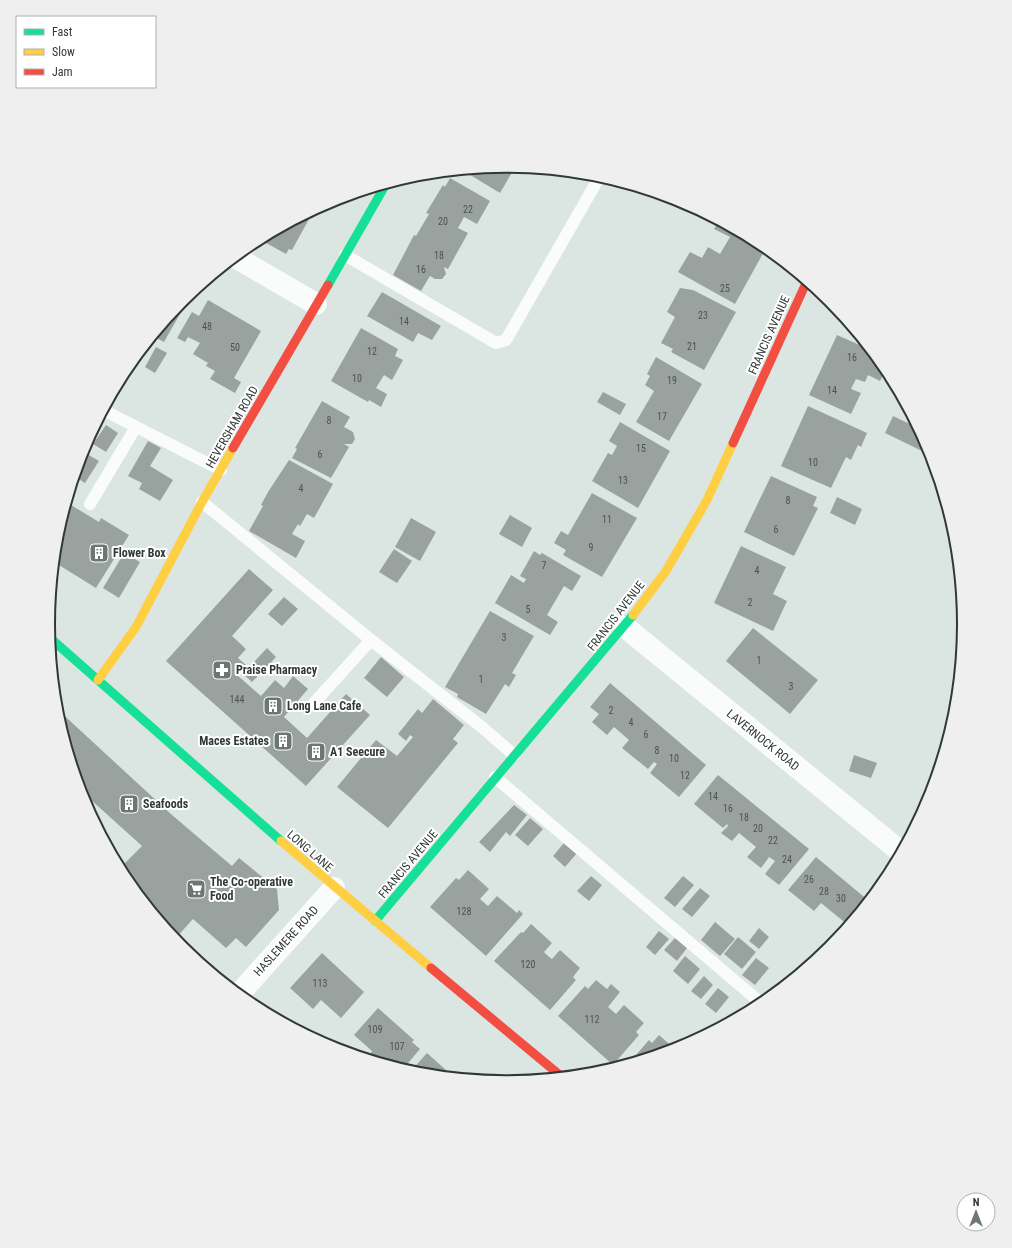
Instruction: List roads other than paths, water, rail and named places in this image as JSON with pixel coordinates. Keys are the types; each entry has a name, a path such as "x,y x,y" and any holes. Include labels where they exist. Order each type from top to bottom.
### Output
{"street":[{"name":"HEVERSHAM ROAD","path":"98,680 136,627 202,502 382,190"},
{"path":"240,260 316,304"},
{"name":"FRANCIS AVENUE","path":"375,921 495,777 625,627 666,571 707,500 805,286"},
{"name":"LAVERNOCK ROAD","path":"625,627 897,849"},
{"name":"LONG LANE","path":"56,643 334,888 557,1072"},
{"name":"HASLEMERE ROAD","path":"242,990 334,888"}],"lane":[{"path":"345,255 496,343 506,340 596,182"},
{"path":"108,413 221,470"},
{"path":"90,504 136,427"},
{"path":"202,502 371,640 483,728 514,755"},
{"path":"312,704 371,640"},
{"path":"495,777 756,999"}],"place":[{"name":"Flower Box","path":"99,553"},
{"name":"Praise Pharmacy","path":"222,670"},
{"name":"Long Lane Cafe","path":"273,706"},
{"name":"Maces Estates","path":"283,741"},
{"name":"A1 Seecure","path":"316,752"},
{"name":"Seafoods","path":"129,804"},
{"name":"The Co-operative Food","path":"196,889"}]}
